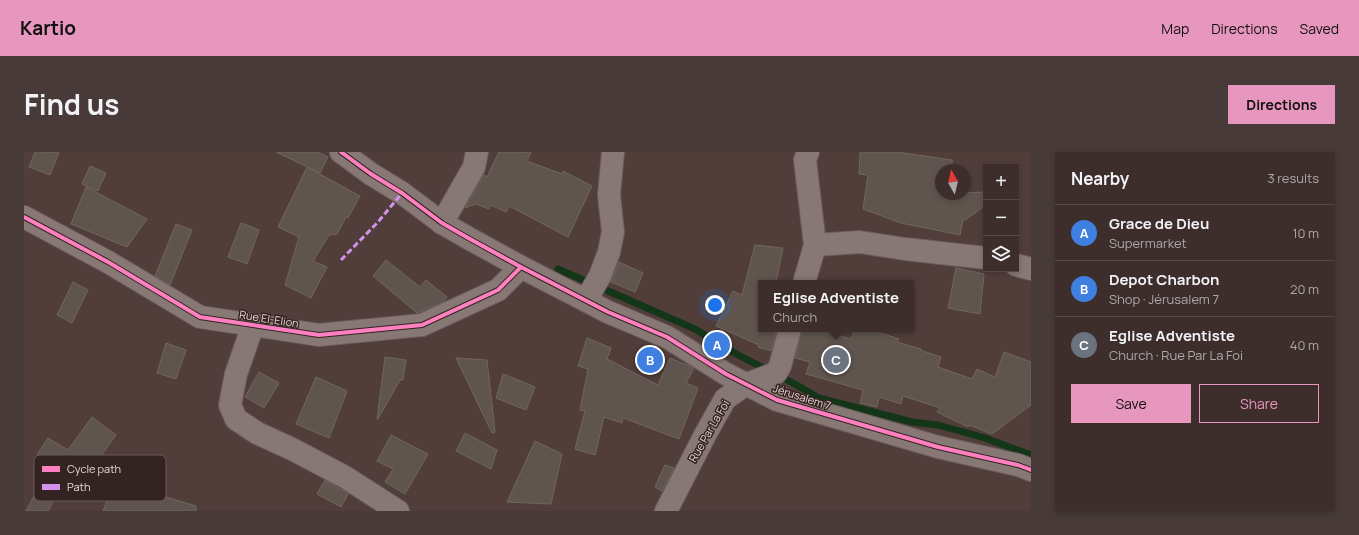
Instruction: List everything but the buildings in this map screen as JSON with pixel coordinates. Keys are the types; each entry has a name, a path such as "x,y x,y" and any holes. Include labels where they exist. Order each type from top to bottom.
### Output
{"street":[{"name":"Jérusalem 7","path":"341,152 442,222 521,267 608,312 667,337 726,374 777,400 938,447 1018,465 1031,470"},
{"path":"442,222 474,167 477,152"},
{"path":"586,300 600,276 609,252 613,232 609,195 613,152"},
{"path":"805,280 815,245 805,160 808,152"},
{"name":"Rue El-Elion","path":"24,217 108,262 200,317 319,335 422,325 498,290 521,267"},
{"path":"815,245 860,242 905,249 983,258"},
{"path":"1019,266 1031,269"},
{"path":"253,325 236,374 230,405 236,419 257,433 294,450 345,477 398,511"},
{"name":"Rue Par La Foi","path":"666,511 725,399 745,384 776,373 780,366 789,332"}],"waterway":[{"path":"558,269 695,329 738,355 819,398 912,422 938,425 985,438 1031,455"}],"marked path":[{"path":"341,260 378,222 402,193"}],"cycle path":[{"path":"341,152 371,174 402,193 442,223 470,239 608,312 667,337 726,374 777,400 938,447 1018,465 1031,470"},
{"path":"24,217 108,262 200,317 319,335 422,325 498,290 521,267"}],"place":[{"name":"Grace de Dieu","path":"717,345"},
{"name":"Depot Charbon","path":"650,360"},
{"name":"Eglise Adventiste","path":"836,360"}]}
